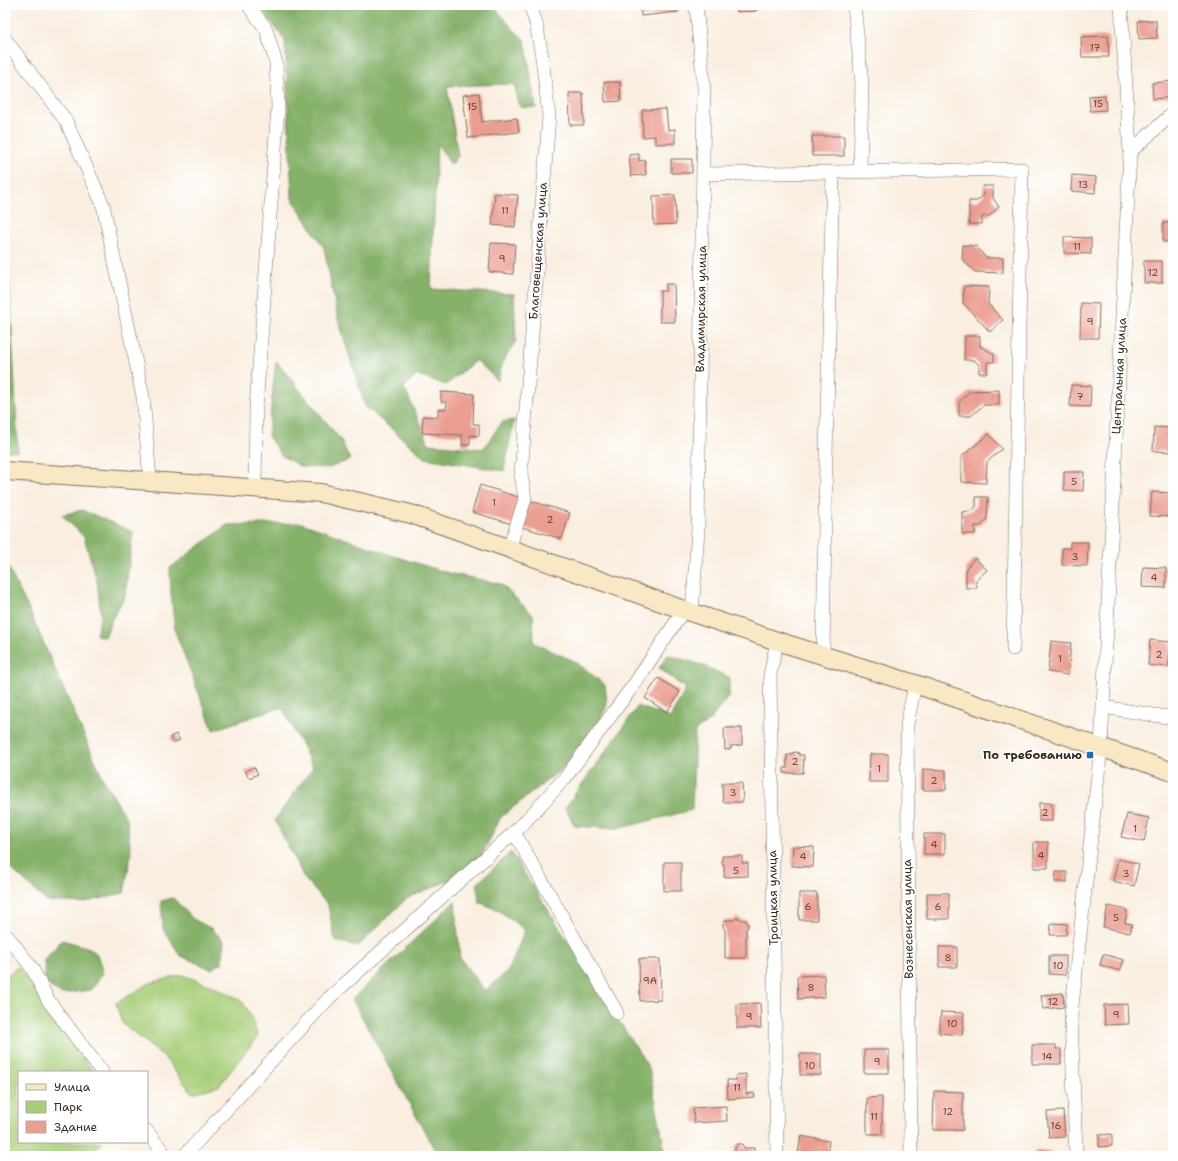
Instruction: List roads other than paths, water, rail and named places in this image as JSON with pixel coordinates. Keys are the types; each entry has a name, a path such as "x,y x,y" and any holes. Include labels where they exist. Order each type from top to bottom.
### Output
{"street":[{"path":"248,5 266,29 276,63 278,107 256,408 254,488"},
{"name":"Благовещенская улица","path":"509,548 525,499 521,474 548,116 542,57 536,23 530,5"},
{"name":"Владимирская улица","path":"688,612 698,530 703,174 704,87 696,5"},
{"path":"854,5 862,84 860,172"},
{"name":"Центральная улица","path":"1076,1156 1071,1015 1101,748 1130,152 1121,5"},
{"path":"5,39 66,121 103,205 143,397 150,480"},
{"path":"1130,152 1173,113"},
{"path":"703,174 1022,169 1013,649"},
{"path":"823,655 833,172"},
{"path":"5,471 321,493 411,514 688,612 915,684 1173,772"},
{"path":"184,1156 329,998 514,832 565,778 688,612"},
{"name":"Троицкая улица","path":"777,641 770,675 777,1156"},
{"name":"Вознесенская улица","path":"911,1156 906,725 915,684"},
{"path":"1103,707 1173,718"},
{"path":"514,832 617,1013"},
{"path":"5,935 32,968 48,1000 101,1071"},
{"path":"148,1132 166,1156"}],"place":[{"name":"По требованию","path":"1090,755"}]}
